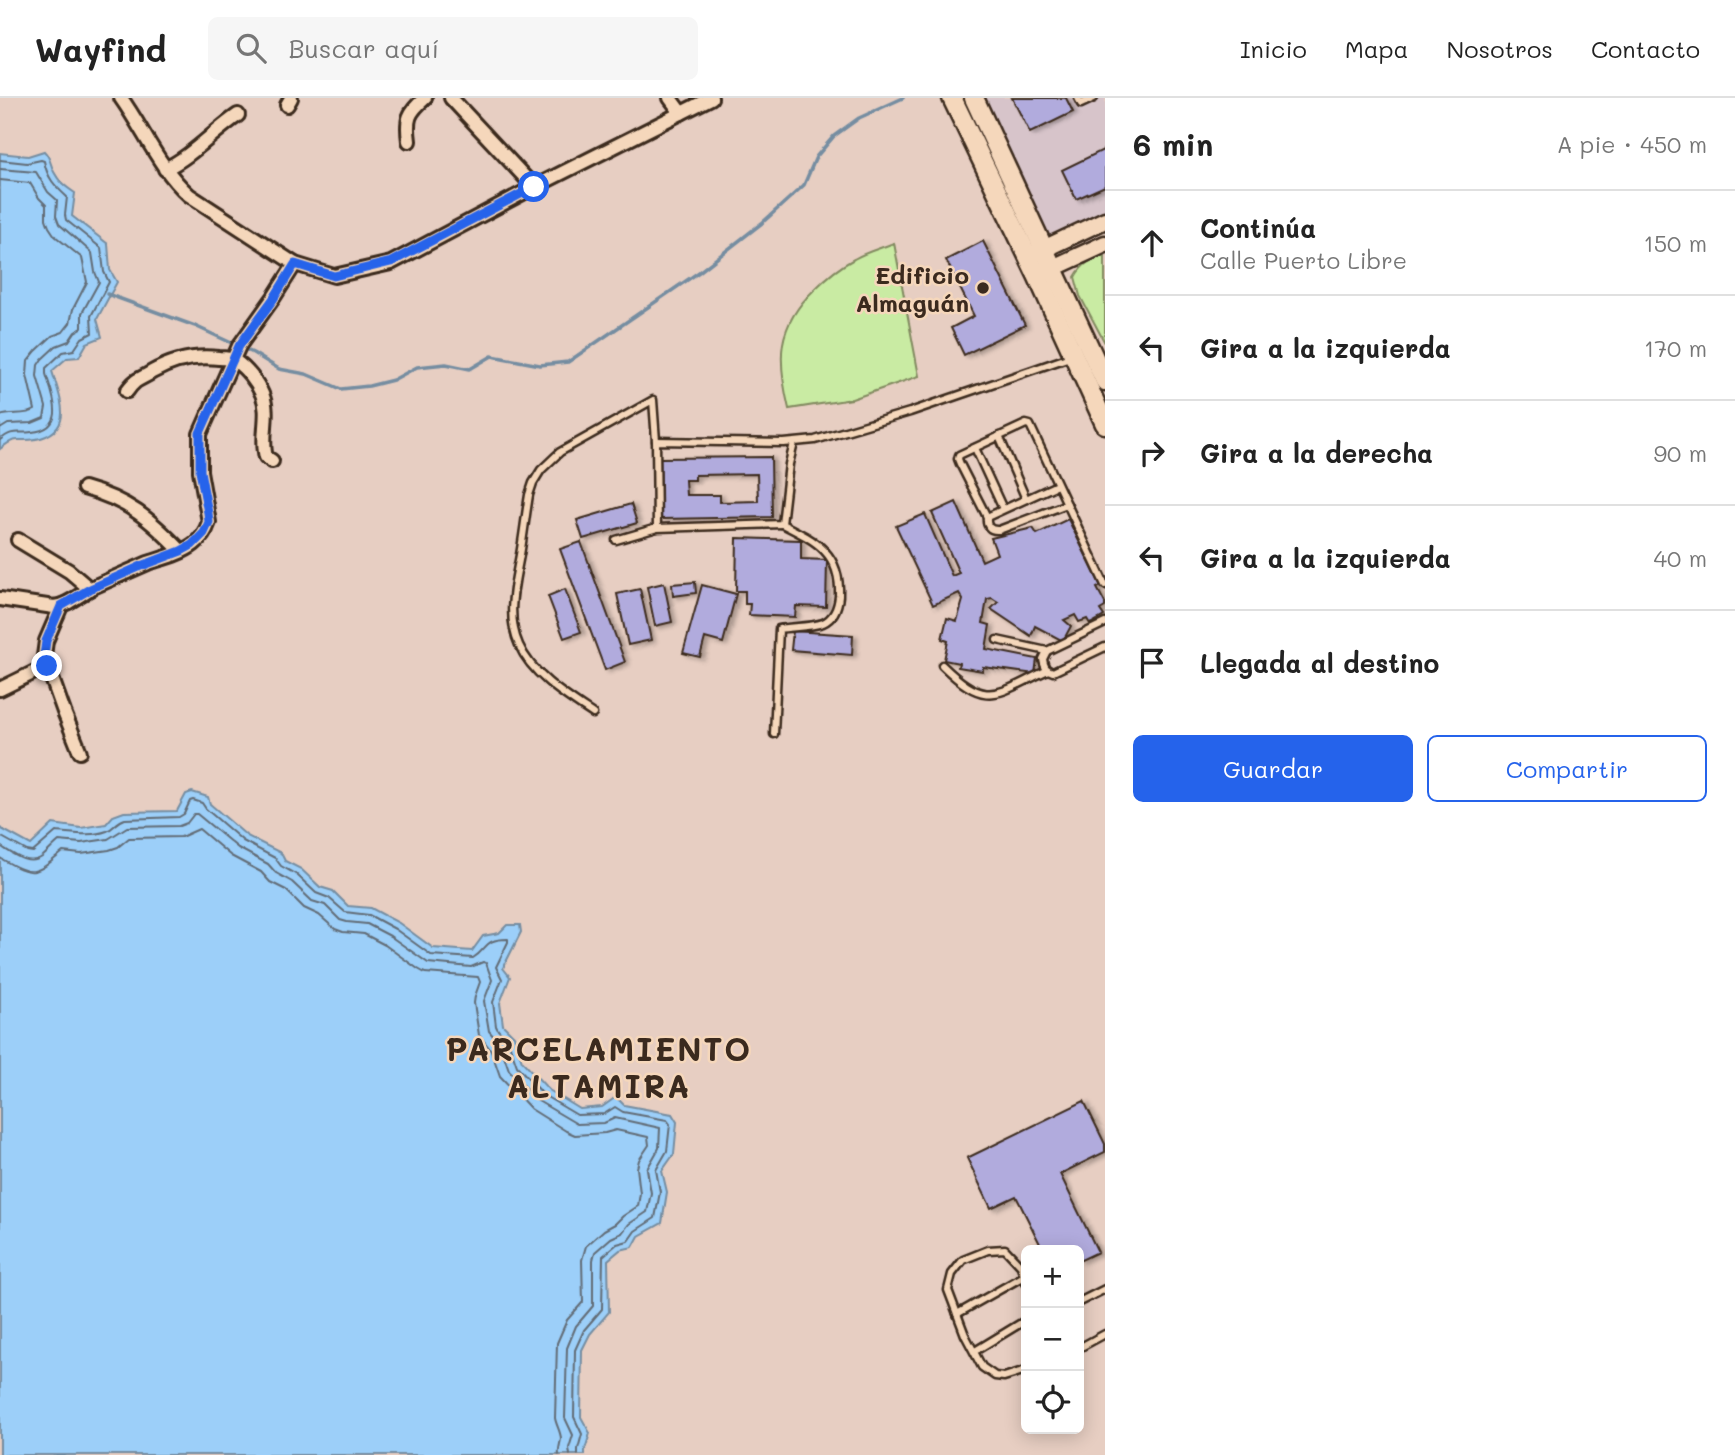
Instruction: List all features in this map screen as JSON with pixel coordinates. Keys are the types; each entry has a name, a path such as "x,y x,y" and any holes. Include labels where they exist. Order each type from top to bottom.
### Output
{"main road":[{"path":"952,98 1037,275 1082,352 1105,381"},
{"path":"974,98 1054,267 1105,424"}],"street":[{"path":"121,98 165,169 189,195 295,264 334,276 391,262 712,98"},
{"path":"410,141 407,129 409,115 425,98"},
{"path":"451,98 534,187"},
{"path":"670,98 681,113"},
{"path":"165,169 186,158 238,115"},
{"path":"1028,257 1105,220"},
{"path":"1037,275 1105,244"},
{"path":"0,599 61,606 90,589 181,551 201,537 208,525 208,513 200,471 200,433 239,346 295,264"},
{"path":"127,391 138,378 162,366 200,356 233,359 261,390 266,404 264,449 272,461"},
{"path":"84,488 118,500 143,514 181,551"},
{"path":"18,540 69,571 90,589"},
{"path":"61,606 46,641 44,656 80,752"},
{"path":"0,690 47,666"}],"lane":[{"path":"1078,98 1081,104 1094,98"},
{"path":"656,441 794,443 816,440 910,412 1082,352"},
{"path":"593,714 543,677 519,647 514,632 513,598 529,495 541,470 560,452 653,400 657,528"},
{"path":"1067,504 999,530 989,528 987,517 958,459 959,455 1026,424 1030,425 1105,585"},
{"path":"999,436 1026,499"},
{"path":"782,524 794,443"},
{"path":"975,447 1003,509"},
{"path":"987,517 1057,485"},
{"path":"616,540 657,528 782,524 808,537 831,558 837,568 839,596 838,605 831,618 821,624 779,629 775,734"},
{"path":"1105,623 1047,651 1043,659 1044,666 1053,672 1105,647"},
{"path":"997,640 1047,651"},
{"path":"942,665 970,690 994,695 1048,670"},
{"path":"1021,1266 1004,1250 988,1250 963,1260 952,1274 948,1290 965,1335 982,1367 995,1376 1004,1377 1023,1371"},
{"path":"957,1314 1021,1282"},
{"path":"1084,1300 1105,1289"},
{"path":"975,1351 1021,1323"},
{"path":"1084,1345 1105,1334"}],"shaded area":[{"path":"974,98 1105,98 1105,220 1045,249"}],"green space":[{"path":"894,243 919,376 852,399 789,409 782,359 786,330 793,316 815,289 838,269 863,254"},
{"path":"1105,254 1105,343 1080,296 1075,277 1088,262"}],"water":[{"path":"44,151 58,179 75,193 72,216 108,244 110,270 117,282 97,319 102,337 87,343 79,357 67,358 52,371 62,412 56,429 36,439 14,440 0,449 0,153 28,156"},
{"path":"192,792 208,797 210,804 247,836 281,853 285,861 301,869 320,887 333,891 348,906 371,908 399,923 433,948 472,951 483,936 499,933 507,925 520,925 521,932 503,968 510,977 500,1003 503,1025 514,1036 522,1061 549,1090 580,1109 602,1107 616,1097 624,1105 672,1114 677,1122 674,1154 662,1171 667,1192 662,1223 639,1236 633,1247 620,1250 608,1260 609,1312 590,1334 582,1350 581,1417 590,1433 585,1455 0,1455 0,828 31,845 53,824 81,828 106,824 113,816 124,812 177,811 186,794"}],"building":[{"path":"1012,98 1066,98 1073,112 1030,133"},
{"path":"1105,149 1105,186 1076,199 1062,170"},
{"name":"Edificio Almaguán","path":"983,241 1025,325 964,355 951,328 974,316 946,260"},
{"path":"771,457 772,517 661,519 660,458","holes":["757,474 758,501 720,502 720,495 686,495 685,480 695,480 695,475"]},
{"path":"956,502 982,561 997,554 991,538 1033,528 1037,534 1068,519 1101,586 1097,588 1105,603 1105,607 1100,610 1104,616 1090,624 1087,619 1079,622 1075,615 1064,620 1071,626 1063,641 1035,626 1031,636 991,609 998,602 992,598 987,599 983,623 990,625 986,649 1037,659 1035,674 983,667 983,671 958,667 959,663 944,660 948,641 942,639 947,618 957,621 963,600 959,593 933,605 896,526 925,514 952,576 959,573 932,513"},
{"path":"631,504 637,523 583,539 577,520"},
{"path":"737,538 801,540 801,559 827,560 826,607 796,606 795,617 749,615 750,604 745,604 745,591 736,591"},
{"path":"581,542 625,662 605,670 560,549"},
{"path":"695,582 696,593 673,596 672,584"},
{"path":"664,583 672,622 655,626 647,587"},
{"path":"702,585 736,594 723,643 705,638 700,657 683,653"},
{"path":"565,589 581,632 564,638 548,596"},
{"path":"640,589 651,640 628,645 617,594"},
{"path":"793,631 853,635 852,655 791,650"},
{"path":"1084,1101 1105,1144 1105,1152 1060,1174 1098,1252 1084,1259 1084,1245 1040,1245 1016,1196 991,1208 967,1158"}],"waterway":[{"path":"107,294 195,326 253,353 279,369 306,374 341,389 393,380 417,367 446,364 470,369 492,356 540,365 568,362 699,272 762,223 804,185 816,157 834,136 859,118 903,98"}],"place":[{"name":"Edificio Almaguán","path":"983,288"}],"district":[{"name":"PARCELAMIENTO ALTAMIRA","path":"599,1066"}],"route":[{"path":"47,666 44,648 61,606 90,589 181,551 192,545 207,529 208,513 200,471 200,433 239,346 295,264 334,276 391,262 534,187"}]}
